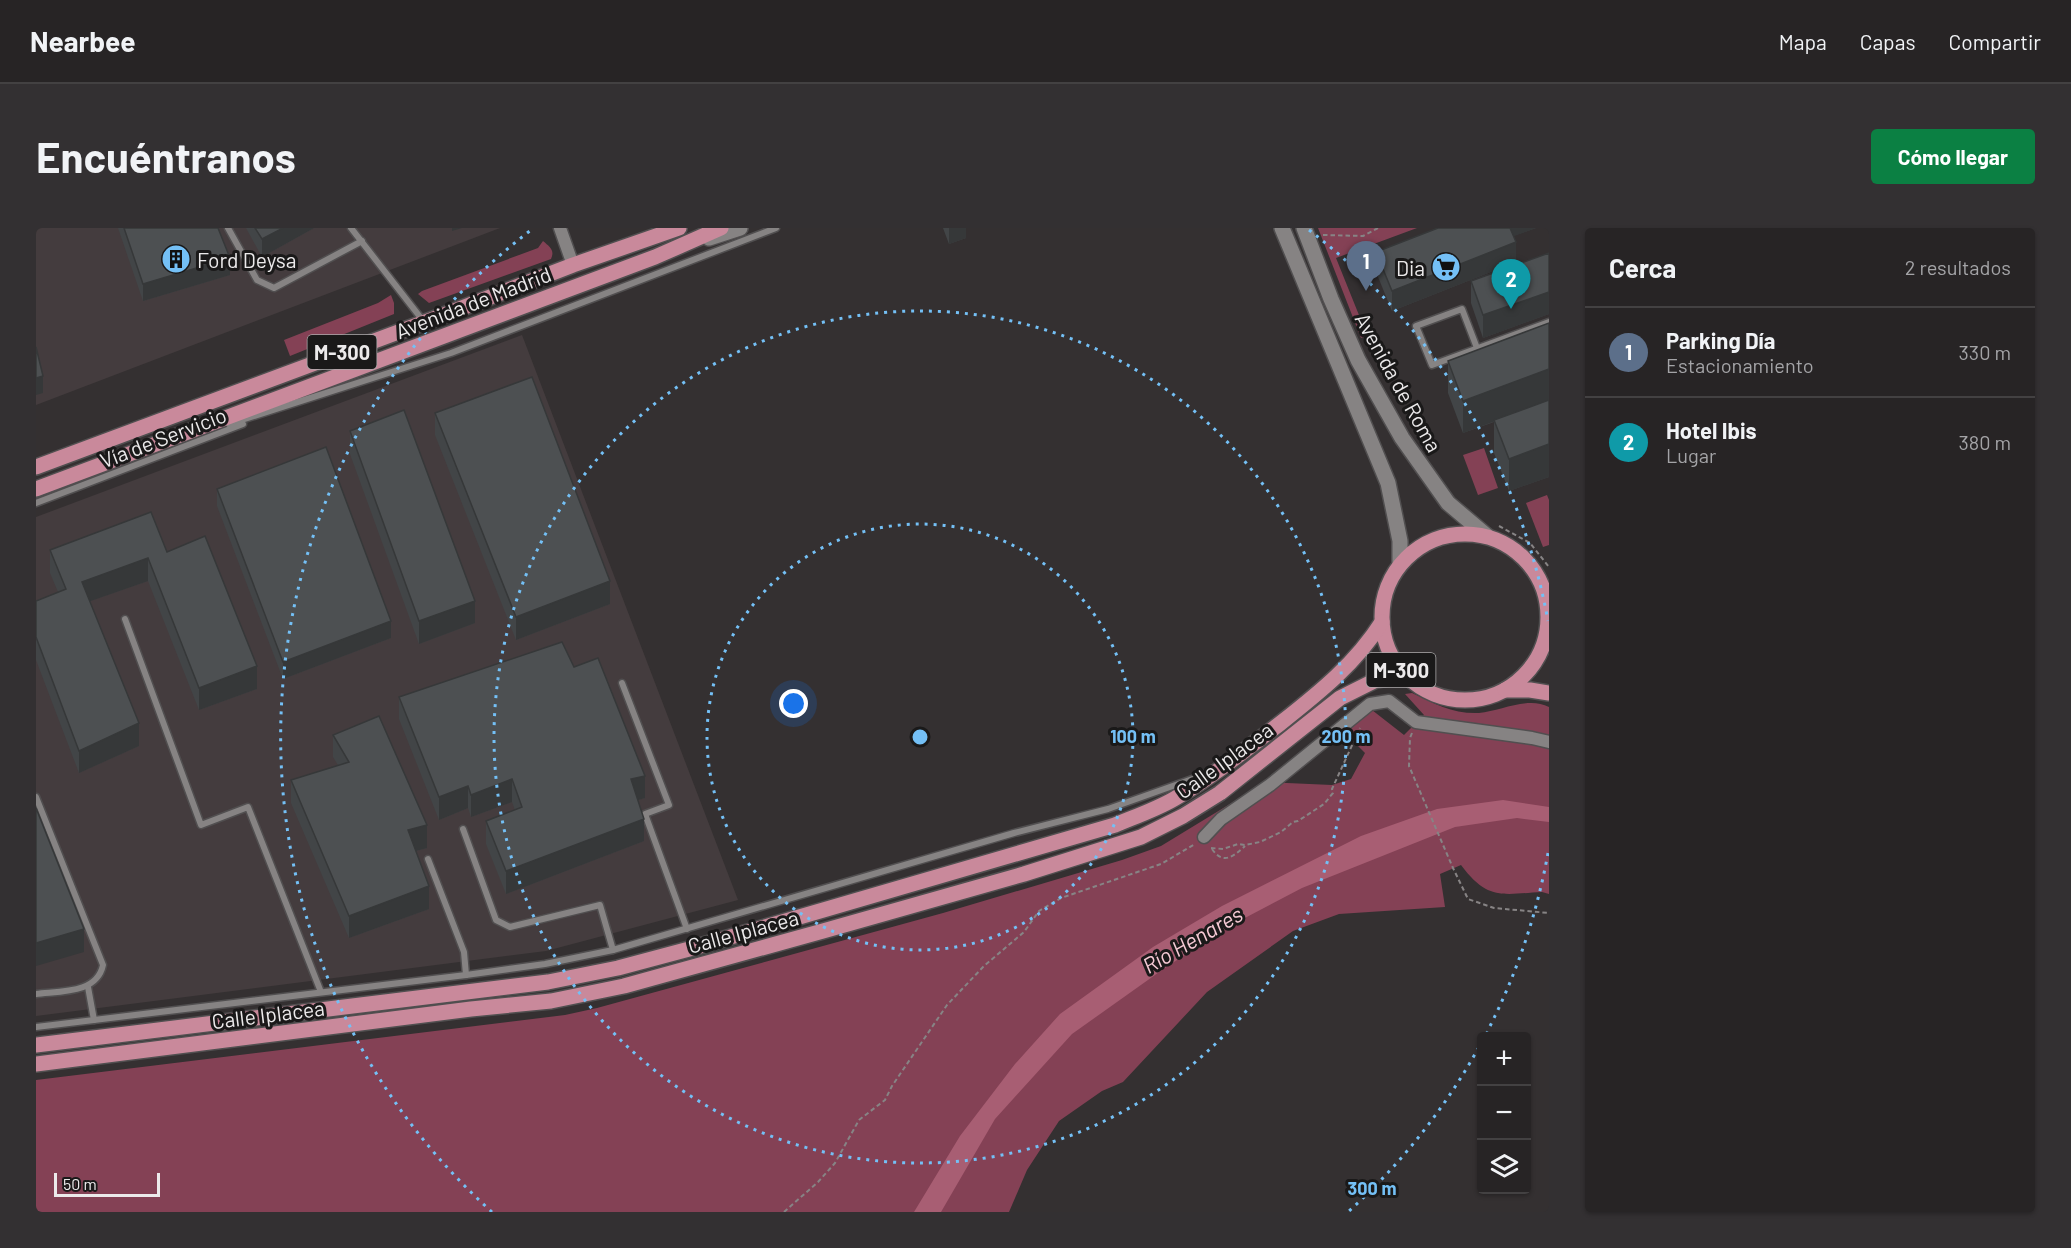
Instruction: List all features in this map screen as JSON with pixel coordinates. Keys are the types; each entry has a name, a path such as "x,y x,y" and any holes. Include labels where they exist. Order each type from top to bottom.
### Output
{"main road":[{"name":"Avenida de Madrid","path":"36,467 573,265 679,228"},
{"name":"Avenida de Madrid","path":"36,489 655,257 722,228"},
{"name":"M-300","path":"1491,530 1529,562 1542,584 1549,608 1546,640 1531,669 1505,690 1480,699 1453,699 1428,691 1406,675 1394,660 1385,641 1382,622 1386,591 1400,564 1425,544 1455,534 1491,530"},
{"name":"Calle Iplacea","path":"36,1045 525,985 618,968 1115,825 1172,800 1221,769 1325,688 1356,657 1382,622"},
{"name":"Calle Iplacea","path":"36,1064 551,1001 624,986 834,928 1024,874 1141,837 1183,816 1220,793 1340,698 1376,680 1406,675"},
{"name":"M-300","path":"1505,690 1549,693"}],"street":[{"path":"560,228 573,265"},
{"name":"M-300","path":"648,238 672,228"},
{"name":"M-300","path":"655,257 740,228"},
{"name":"Avenida de Roma","path":"1282,228 1388,483 1400,541 1400,564"},
{"name":"Avenida de Roma","path":"1304,228 1330,299 1358,360 1402,438 1448,503 1491,530"},
{"path":"1203,841 1221,819 1270,785 1370,704 1389,701 1416,722 1549,742"}],"lane":[{"path":"228,228 257,280 274,288 362,241"},
{"path":"351,228 424,322"},
{"name":"Vía de Servicio","path":"119,459 451,353 776,228"},
{"path":"1477,348 1462,309 1416,326 1432,365 1549,322"},
{"name":"Vía de Servicio","path":"36,502 302,402"},
{"path":"125,619 201,825 248,807 321,992"},
{"path":"622,683 669,805 645,814 687,929"},
{"path":"36,1027 466,975 545,964 613,950 1014,833 1108,809 1221,769"},
{"path":"36,797 103,965 101,975 88,987 36,994"},
{"path":"463,829 496,920 510,927 600,905 613,950"},
{"path":"428,859 464,952 466,975"},
{"path":"88,987 94,1020"}],"path":[{"path":"1320,240 1319,236 1322,235 1363,236 1378,228"},
{"path":"1491,530 1530,543 1549,567"},
{"path":"1245,845 1227,860 1221,858 1209,847 1223,849 1238,844 1260,842 1281,832 1285,827 1324,804 1333,793 1332,789 1359,733 1364,709"},
{"path":"1416,722 1410,738 1410,766 1419,792 1468,899 1494,908 1549,912"},
{"path":"784,1212 818,1182 835,1162 859,1120 885,1100 947,1005 984,966 1024,932 1039,911 1061,898 1161,864 1203,841"},
{"path":"1192,846 1203,841"}],"shaded area":[{"path":"36,228 500,228 36,405"},
{"path":"1318,228 1417,228 1336,258 1367,335 1361,338"},
{"path":"543,241 552,251 551,259 429,303 418,294 538,248"},
{"path":"391,295 394,314 290,356 284,340 378,303"},
{"path":"522,335 738,900 546,951 36,1016 36,517"},
{"path":"1484,448 1498,488 1478,495 1463,455"},
{"path":"1547,495 1549,545 1543,547 1526,503"},
{"path":"1412,693 1444,708 1470,713 1532,703 1549,707 1549,894 1542,892 1497,893 1479,885 1461,865 1440,874 1445,907 1339,914 1293,931 1207,992 1123,1082 1102,1091 1059,1121 1027,1170 1009,1212 36,1212 36,1080 565,1015 943,913 1122,860 1161,846 1266,782 1332,785 1351,779 1365,753 1345,733 1372,710 1404,735 1424,715 1405,694"}],"water":[{"name":"Río Henares","path":"1503,800 1549,807 1549,822 1517,818 1455,827 1302,888 1222,930 1162,970 1072,1034 995,1119 941,1212 914,1212 960,1136 1015,1064 1060,1014 1153,947 1222,906 1361,836 1437,809"}],"building":[{"name":"Ford Deysa","path":"124,228 218,228 230,258 143,284"},
{"path":"255,228 283,228 262,239"},
{"path":"1438,228 1510,228 1516,242 1392,291 1376,252"},
{"path":"1549,253 1549,292 1483,315 1471,281"},
{"path":"1549,323 1549,369 1463,401 1448,361"},
{"path":"36,347 43,376 36,378"},
{"path":"532,377 610,581 516,617 435,413"},
{"path":"1549,400 1549,444 1509,459 1494,420"},
{"path":"404,410 475,601 419,621 350,431"},
{"path":"326,447 391,621 283,662 217,489"},
{"path":"151,512 167,552 205,536 257,666 199,688 148,558 82,582 139,723 79,751 36,637 36,601 66,589 50,550"},
{"path":"562,642 574,667 598,658 645,776 631,779 644,819 506,871 486,821 522,807 512,779 471,795 468,786 439,797 399,697"},
{"path":"379,716 427,825 408,830 429,886 349,916 291,780 349,762 333,735"},
{"path":"36,808 84,929 36,943"}],"place":[{"name":"Ford Deysa","path":"176,259"},
{"name":"Dia","path":"1446,267"},
{"name":"Parking Día","path":"1366,291"},
{"name":"Hotel Ibis","path":"1511,309"}]}
